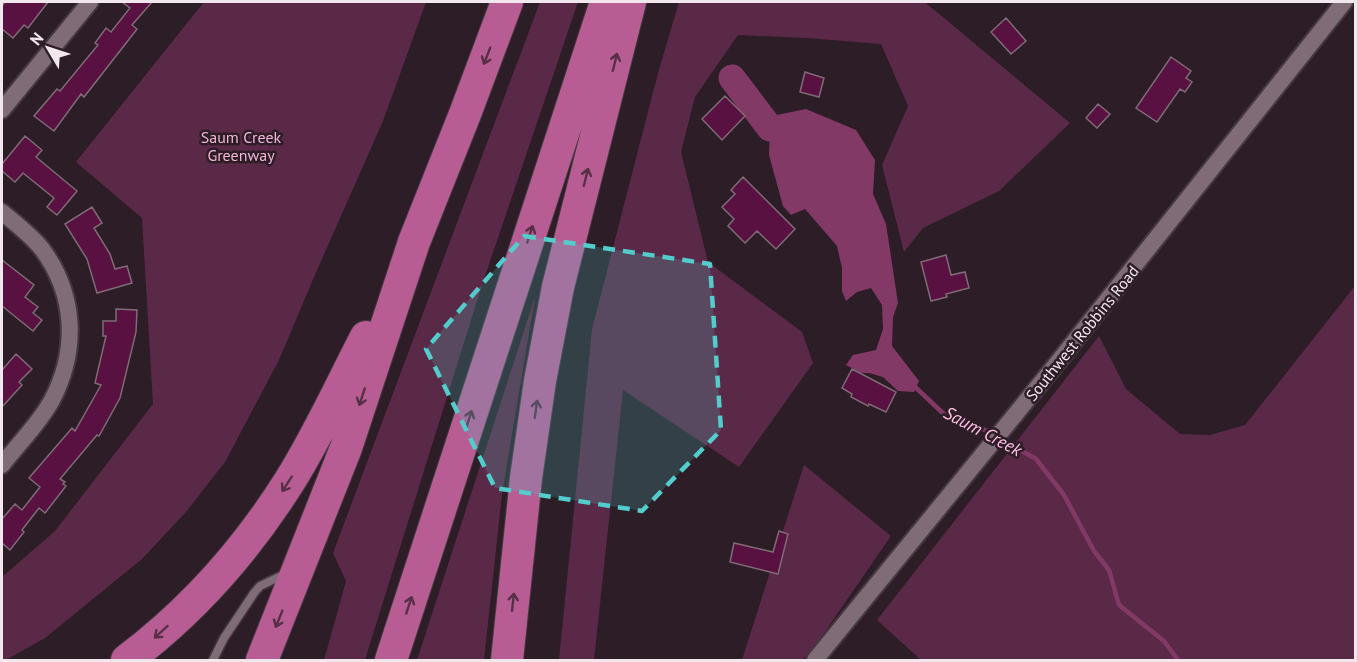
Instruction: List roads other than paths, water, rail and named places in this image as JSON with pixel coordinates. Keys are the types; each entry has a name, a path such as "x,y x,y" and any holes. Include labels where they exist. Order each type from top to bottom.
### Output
{"highway":[{"path":"262,660 346,448 414,242 507,2"},
{"path":"391,660 606,2"},
{"path":"507,660 526,478 540,381 558,287 630,2"},
{"path":"127,660 188,609 259,526 289,482 317,434 414,242"}],"street":[{"path":"2,110 90,2"},
{"name":"Southwest Robbins Road","path":"815,660 1172,220 1344,2"},
{"path":"2,212 41,248 53,267 65,296 70,323 70,343 59,385 41,416 2,465"}],"lane":[{"path":"213,660 224,638 260,586 299,567"}],"waterway":[{"name":"Saum Creek","path":"732,78 770,128"},
{"name":"Saum Creek","path":"913,385 947,417 994,435"},
{"name":"Saum Creek","path":"1001,439 1036,459 1064,495 1094,551 1109,570 1119,605 1164,641 1178,660"}],"park label":[{"name":"Saum Creek Greenway","path":"241,146"}]}
